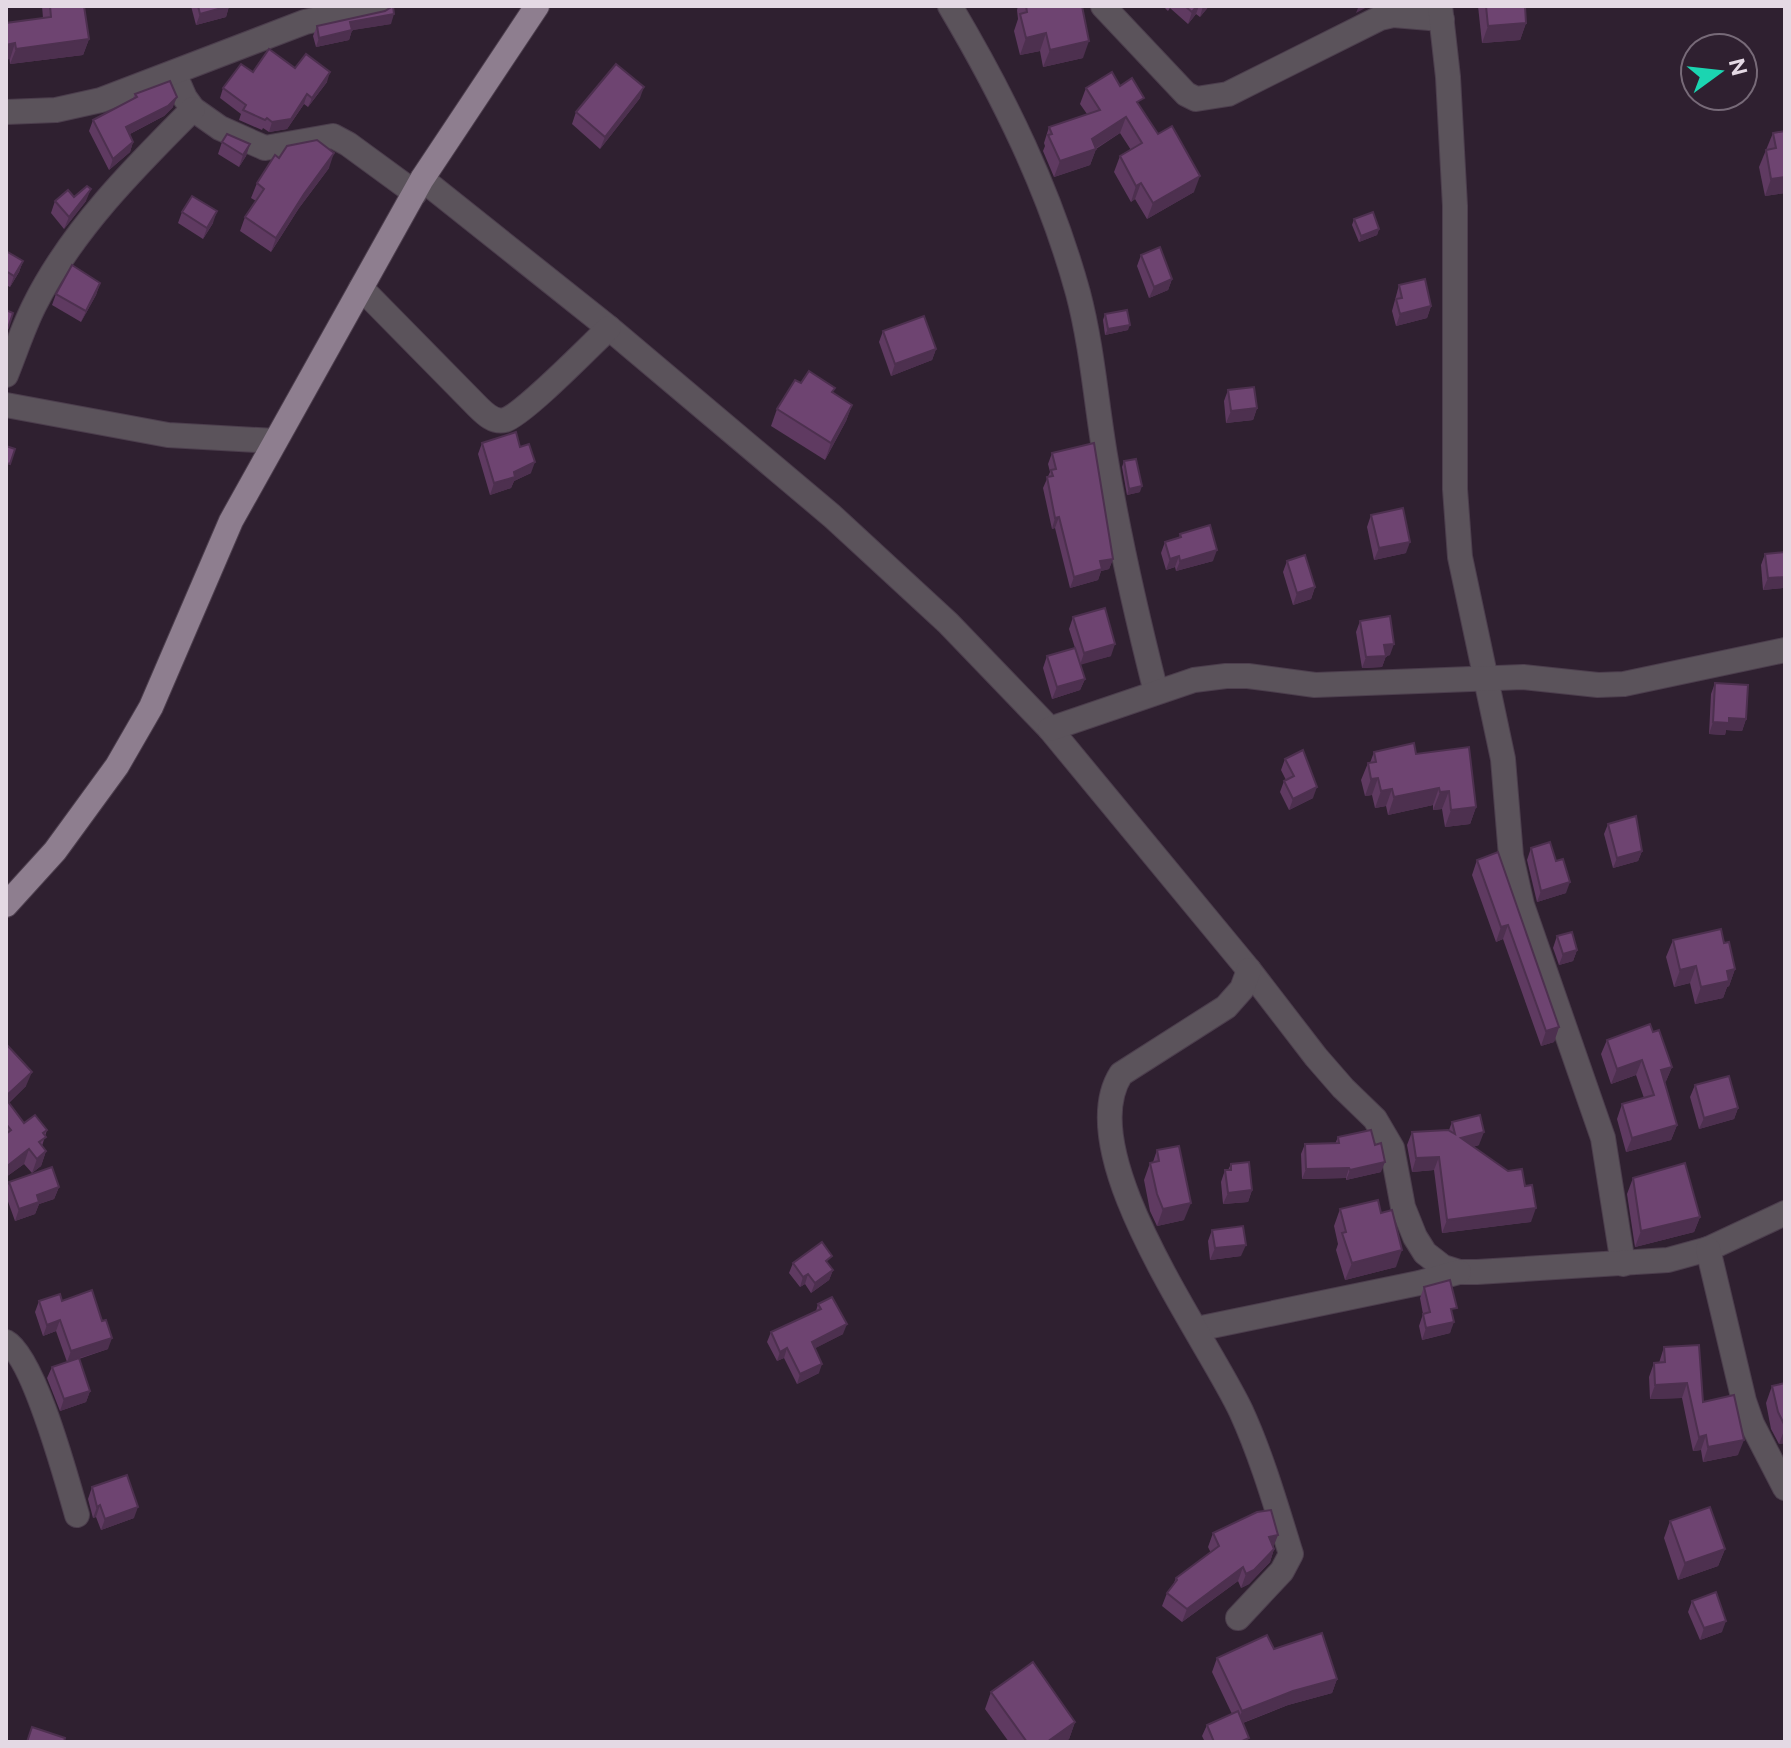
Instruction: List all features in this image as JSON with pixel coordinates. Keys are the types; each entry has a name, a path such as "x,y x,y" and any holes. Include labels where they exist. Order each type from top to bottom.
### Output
{"main road":[{"path":"6,905 55,851 117,766 151,707 231,521 275,441 418,186 537,6"}],"street":[{"path":"6,112 56,110 80,105 174,73 287,17 378,6"},
{"path":"950,6 1014,121 1038,174 1077,292 1089,343 1104,454 1129,588 1156,692"},
{"path":"1103,6 1186,94 1196,99 1228,94 1380,18 1441,12 1455,206 1455,489 1460,557 1503,759 1511,856 1522,905 1603,1138 1623,1264"},
{"path":"174,73 193,109 220,128 265,148 333,136 418,186 609,328 832,516 948,623 1050,729 1249,970 1316,1057 1375,1119 1392,1148 1403,1207 1415,1237 1425,1253 1443,1267 1459,1272"},
{"path":"6,375 34,306 85,227 193,109"},
{"path":"361,288 478,407 497,420 507,420 609,328"},
{"path":"6,405 168,435 275,441"},
{"path":"1050,729 1194,680 1226,676 1315,685 1484,678 1624,684 1785,650"},
{"path":"1238,1618 1282,1571 1291,1554 1256,1447 1228,1386 1154,1254 1129,1199 1109,1133 1109,1104 1112,1087 1121,1074 1226,1007 1237,997 1249,970"},
{"path":"1197,1329 1459,1272 1668,1260 1708,1249 1785,1213"},
{"path":"1708,1249 1744,1401 1752,1424 1785,1488"},
{"path":"6,1342 21,1357 40,1400 77,1515"}],"building":[{"path":"50,6 84,6 89,39 16,49 15,43 6,45 6,23 51,17"},
{"path":"198,6 229,6 200,14"},
{"path":"393,6 394,14 350,22 352,30 319,38 317,26 385,11"},
{"path":"1026,6 1082,6 1089,41 1050,50 1046,33 1026,38 1020,14 1027,12"},
{"path":"1486,6 1525,6 1526,23 1488,26"},
{"path":"269,49 295,68 306,54 330,72 312,98 307,94 291,119 272,122 243,110 246,105 223,88 241,64 253,72"},
{"path":"616,64 644,87 605,137 576,112"},
{"path":"1112,72 1120,86 1132,78 1144,98 1137,102 1158,134 1172,126 1200,176 1153,203 1141,183 1136,186 1120,156 1142,143 1126,117 1092,139 1096,149 1060,161 1048,135 1052,134 1049,127 1100,110 1086,88"},
{"path":"170,81 177,97 168,106 126,127 133,142 113,159 93,120 137,97 135,94"},
{"path":"1785,131 1785,177 1771,179 1766,150 1776,148 1773,133"},
{"path":"227,134 250,144 243,155 222,142"},
{"path":"317,140 334,153 276,238 245,217 264,189 257,183 275,155 279,158 287,146"},
{"path":"87,186 91,189 69,217 55,201 68,190 74,197"},
{"path":"192,196 217,211 207,228 182,212"},
{"path":"1373,212 1379,229 1361,236 1354,219"},
{"path":"1160,247 1172,279 1154,287 1141,255"},
{"path":"6,251 23,261 14,276 6,271"},
{"path":"72,265 100,283 86,311 56,294"},
{"path":"1425,279 1431,306 1400,314 1396,299 1402,298 1399,285"},
{"path":"6,310 13,313 8,328 6,328"},
{"path":"1127,310 1130,325 1108,329 1105,314"},
{"path":"924,316 936,349 895,364 883,331"},
{"path":"809,371 835,388 832,392 852,405 831,443 777,409 795,380 801,383"},
{"path":"1254,387 1257,408 1231,411 1228,390"},
{"path":"516,432 520,447 529,444 535,462 514,472 515,477 494,483 482,443"},
{"path":"1094,443 1113,559 1100,561 1102,569 1074,577 1059,517 1055,518 1047,477 1053,476 1051,470 1056,469 1052,453"},
{"path":"6,446 15,449 10,464 6,463"},
{"path":"1136,459 1142,486 1129,489 1124,461"},
{"path":"1403,508 1410,542 1379,548 1371,515"},
{"path":"1210,525 1217,550 1180,561 1179,556 1170,559 1165,542"},
{"path":"1785,552 1785,577 1768,578 1765,554"},
{"path":"1305,555 1315,587 1297,593 1287,561"},
{"path":"1105,608 1115,644 1084,653 1073,617"},
{"path":"1390,616 1394,644 1384,645 1386,656 1366,657 1360,621"},
{"path":"1075,648 1085,679 1057,687 1047,656"},
{"path":"1715,683 1748,685 1746,719 1729,718 1729,723 1713,722"},
{"path":"1414,743 1416,754 1469,747 1476,807 1451,810 1449,791 1440,792 1439,788 1394,797 1392,789 1381,791 1378,778 1371,779 1368,763 1376,762 1374,752"},
{"path":"1303,750 1317,787 1293,799 1284,781 1294,776 1285,759"},
{"path":"1636,816 1642,851 1617,858 1608,824"},
{"path":"1550,842 1556,861 1563,859 1570,882 1541,891 1531,848"},
{"path":"1498,852 1559,1027 1546,1031 1508,925 1501,927 1477,860"},
{"path":"1721,929 1724,943 1729,942 1735,969 1727,971 1729,981 1701,987 1696,966 1680,970 1673,940"},
{"path":"1572,932 1577,950 1563,954 1557,936"},
{"path":"1650,1024 1653,1032 1659,1030 1672,1067 1661,1070 1677,1125 1632,1138 1622,1104 1654,1095 1642,1060 1617,1069 1607,1040"},
{"path":"6,1047 32,1072 6,1096"},
{"path":"1729,1076 1738,1108 1704,1118 1695,1085"},
{"path":"6,1099 24,1123 35,1115 47,1130 43,1133 46,1137 39,1142 46,1151 37,1159 29,1149 6,1167 6,1134 11,1130 6,1124"},
{"path":"1480,1115 1484,1132 1461,1138 1508,1171 1522,1169 1525,1186 1532,1185 1536,1208 1447,1220 1439,1157 1416,1158 1412,1132 1448,1130 1455,1134 1452,1122"},
{"path":"1371,1130 1375,1145 1381,1143 1385,1162 1350,1170 1306,1169 1305,1144 1339,1143 1338,1137"},
{"path":"1179,1146 1191,1203 1163,1209 1150,1163 1159,1161 1157,1150"},
{"path":"1249,1162 1252,1190 1228,1193 1225,1170 1231,1170 1231,1164"},
{"path":"1685,1163 1700,1217 1641,1231 1633,1178"},
{"path":"52,1167 59,1187 37,1195 39,1202 19,1209 9,1182"},
{"path":"1378,1200 1381,1213 1392,1210 1402,1250 1352,1263 1342,1233 1346,1232 1340,1209"},
{"path":"1243,1226 1246,1245 1215,1248 1212,1230"},
{"path":"822,1242 832,1256 826,1261 833,1270 815,1283 808,1274 803,1277 793,1263"},
{"path":"1450,1280 1457,1308 1451,1309 1454,1322 1426,1328 1423,1314 1430,1312 1424,1287"},
{"path":"92,1290 102,1321 106,1320 112,1338 71,1351 60,1320 47,1325 39,1301 60,1294 62,1301"},
{"path":"832,1297 847,1324 812,1342 822,1364 800,1374 787,1348 780,1352 771,1332 821,1309 818,1304"},
{"path":"1699,1345 1703,1402 1734,1395 1744,1440 1708,1447 1706,1435 1699,1437 1687,1383 1655,1385 1654,1363 1665,1362 1664,1347"},
{"path":"79,1358 90,1391 64,1399 52,1367"},
{"path":"1785,1383 1785,1426 1772,1386"},
{"path":"127,1475 138,1507 105,1519 100,1505 97,1507 92,1487"},
{"path":"1710,1507 1725,1549 1685,1563 1670,1521"},
{"path":"1271,1510 1278,1535 1269,1537 1274,1549 1254,1570 1246,1574 1243,1567 1187,1609 1167,1593 1176,1578 1219,1546 1213,1533 1257,1512"},
{"path":"1716,1592 1726,1621 1704,1628 1692,1601"},
{"path":"1322,1633 1337,1679 1293,1691 1242,1711 1217,1658 1267,1635 1274,1649"},
{"path":"1033,1662 1075,1722 1047,1742 1027,1742 991,1692"},
{"path":"1238,1711 1249,1738 1240,1742 1214,1742 1207,1725"},
{"path":"32,1727 65,1738 64,1742 27,1742"}]}
